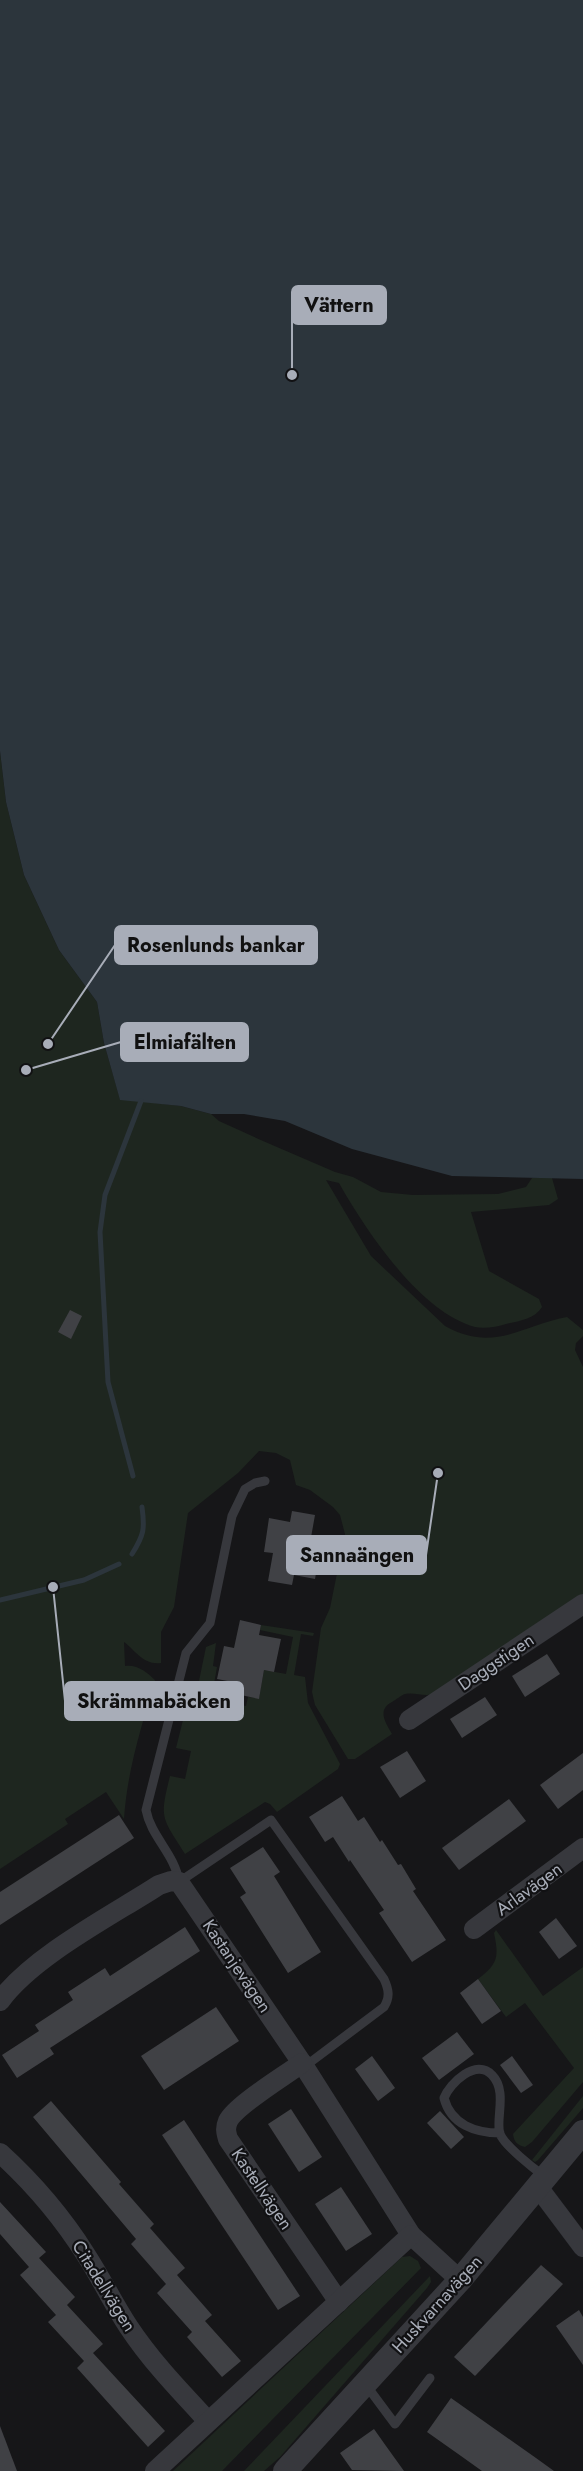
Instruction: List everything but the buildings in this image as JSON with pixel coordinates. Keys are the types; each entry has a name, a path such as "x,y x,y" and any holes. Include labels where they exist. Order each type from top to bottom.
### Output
{"street":[{"name":"Daggstigen","path":"409,1720 583,1604"},
{"name":"Arlavägen","path":"474,1929 583,1848"},
{"path":"0,2001 20,1978 45,1958 159,1885 171,1881 179,1882"},
{"name":"Kastanjevägen","path":"179,1882 303,2065 411,2235 460,2280"},
{"name":"Kastellvägen","path":"303,2065 242,2107 229,2119 225,2130 228,2139 339,2302"},
{"name":"Huskvarnavägen","path":"285,2471 460,2280 583,2132"},
{"name":"Citadellvägen","path":"0,2153 27,2178 60,2216 86,2254 127,2326 172,2382 208,2421"},
{"path":"542,2182 583,2247"},
{"path":"155,2471 411,2235"}],"lane":[{"path":"266,1481 255,1483 246,1489 232,1516 210,1623 186,1653 146,1810 151,1825 174,1862 179,1882 271,1820 384,1979 388,1989 388,2000 384,2007 303,2065"},
{"path":"500,2133 475,2132 454,2115 446,2105 444,2098 457,2079 468,2072 483,2070 492,2074 499,2088 500,2133 542,2182"},
{"path":"364,2383 395,2424 430,2378"}],"shaded area":[{"path":"0,0 583,0 583,1179 452,1176 352,1149 285,1121 244,1114 211,1114 181,1106 120,1100 104,1043 97,1002 59,950 24,875 6,802 0,751"},
{"path":"0,751 6,802 24,875 59,950 97,1002 104,1043 120,1099 181,1106 211,1114 219,1121 335,1172 353,1177 381,1192 413,1195 498,1194 526,1187 532,1178 552,1178 558,1199 549,1205 471,1212 489,1271 539,1299 542,1307 526,1319 482,1328 454,1318 434,1305 415,1288 379,1246 339,1183 326,1180 371,1256 445,1326 462,1334 493,1337 567,1317 583,1330 583,1336 576,1343 575,1350 583,1367 583,1594 434,1694 405,1694 387,1705 384,1717 392,1734 355,1759 348,1759 315,1705 312,1692 321,1628 330,1608 345,1534 340,1515 310,1490 296,1485 290,1460 276,1453 259,1451 238,1473 188,1513 174,1607 161,1632 161,1663 145,1660 124,1642 125,1666 138,1667 155,1680 132,1766 124,1819 106,1792 65,1819 68,1824 0,1869"},
{"path":"261,1625 314,1633 313,1636 301,1634 294,1675 305,1677 308,1703 340,1764 338,1769 277,1812 265,1802 185,1854 167,1825 164,1802 170,1776 185,1779 191,1751 176,1748 185,1712 193,1710 206,1647 216,1643 213,1666 217,1667 214,1684 237,1689 234,1703 246,1706 248,1697 259,1698 264,1670 286,1674 293,1637 260,1630"},
{"path":"496,1930 543,1996 583,1967 583,2082 532,2142 525,2147 516,2143 513,2134 574,2068 525,2003 506,2017 478,1979 490,1969 495,1959 494,1933"},
{"path":"583,2096 583,2108 538,2160 535,2162 532,2160"},
{"path":"410,2256 418,2261 421,2268 222,2471 173,2471 402,2257"},
{"path":"430,2276 431,2282 427,2288 280,2457 264,2471 244,2471"}],"waterway":[{"path":"133,1476 108,1382 100,1232 105,1195 141,1101"},
{"path":"132,1554 143,1532 142,1507"},
{"path":"0,1600 84,1580 119,1564"}],"place":[{"name":"Vättern","path":"292,375"},
{"name":"Rosenlunds bankar","path":"48,1044"},
{"name":"Elmiafälten","path":"26,1070"},
{"name":"Sannaängen","path":"438,1473"},
{"name":"Skrämmabäcken","path":"53,1587"}]}
